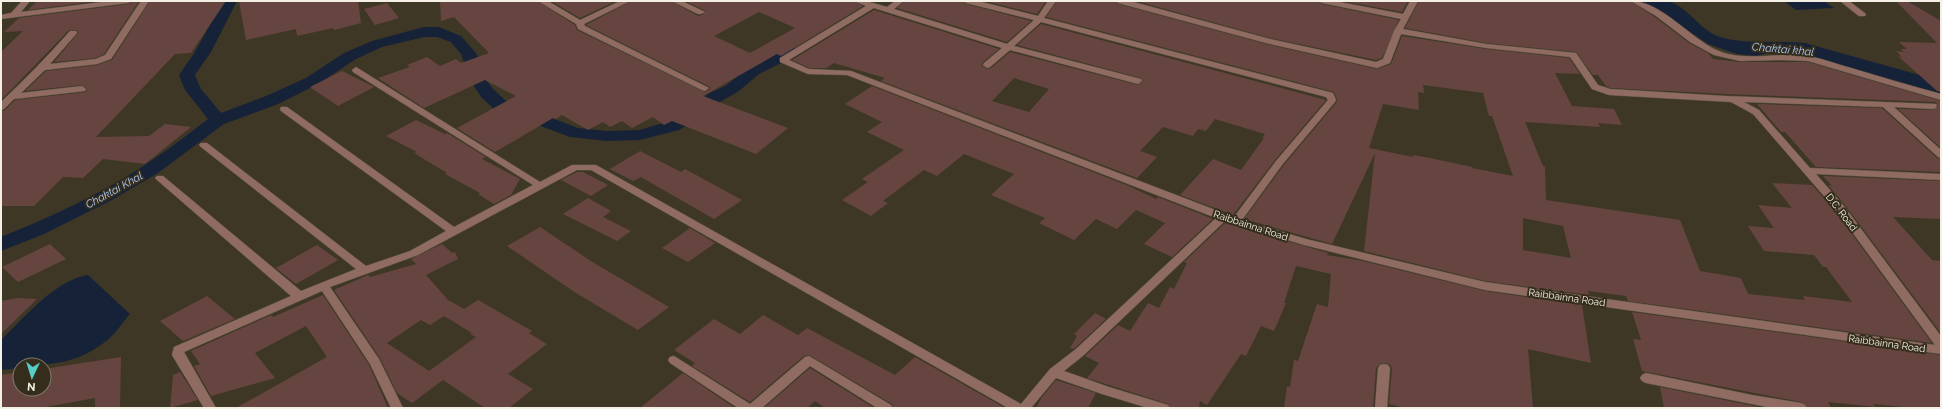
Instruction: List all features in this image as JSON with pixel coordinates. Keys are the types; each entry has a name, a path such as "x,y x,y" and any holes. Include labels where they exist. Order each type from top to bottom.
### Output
{"street":[{"path":"14,15 26,1"},
{"path":"1,17 128,1"},
{"path":"42,68 97,61 108,57 145,1"},
{"path":"542,1 580,23 581,26 705,88"},
{"path":"580,23 626,1"},
{"path":"676,1 701,12"},
{"path":"858,1 1009,47 1138,81"},
{"path":"887,11 900,1"},
{"path":"969,1 1164,51 1332,97 1278,163 1236,221"},
{"path":"987,65 1039,20 1052,1"},
{"path":"1121,1 1269,41 1377,65 1387,62 1404,17 1414,1"},
{"path":"1322,1 1404,17"},
{"path":"1635,1 1661,14 1703,46 1723,55 1745,58 1783,57 1809,59 1941,97"},
{"path":"1844,1 1862,14"},
{"name":"Raibbainna Road","path":"872,6 783,60 808,71 848,73 1223,217 1304,242 1485,286 1941,350"},
{"path":"1398,31 1486,46 1573,55 1595,87 1609,92 1726,99 1932,106"},
{"path":"1,107 42,68 73,33"},
{"path":"356,70 539,185"},
{"path":"1,98 82,89"},
{"name":"D.C. Road","path":"1726,99 1739,103 1756,112 1808,170 1840,208 1941,344"},
{"path":"1886,104 1941,155"},
{"path":"284,109 454,232"},
{"path":"204,145 364,270"},
{"path":"210,408 178,355 178,350 324,286 364,270 414,253 575,167 593,167 1018,408"},
{"path":"1808,170 1941,177"},
{"path":"160,178 300,297"},
{"path":"1024,408 1054,372 1080,352 1223,217"},
{"path":"324,286 375,362 397,408"},
{"path":"674,360 747,408"},
{"path":"754,408 809,360 887,408"},
{"path":"1381,408 1384,368"},
{"path":"1054,372 1106,391 1164,408"},
{"path":"1646,378 1752,400 1801,408"}],"water":[{"name":"Chaktai khal","path":"1639,1 1667,1 1674,4 1706,29 1720,37 1751,42 1805,43 1941,81 1941,94 1813,57 1788,52 1772,52 1756,56 1737,54 1708,44 1662,13"},
{"path":"1784,1 1824,1 1834,8 1796,10"},
{"path":"88,275 130,314 112,336 105,342 75,359 52,363 52,357 12,357 12,369 1,370 1,340 41,301 64,284 76,278"}],"building":[{"path":"37,1 98,1 28,10"},
{"path":"133,1 139,1 104,54 96,58 54,62 78,33 76,30 69,30 1,100 1,52 23,31 4,32 19,18 128,4"},
{"path":"150,1 226,1 191,53 175,54 96,137 149,136 165,124 191,127 145,164 103,159 83,178 63,177 34,206 1,206 1,111 5,110 15,100 86,92 87,89 82,85 25,91 46,71 97,65 112,60"},
{"path":"239,1 358,1 361,23 334,30 333,28 297,36 296,29 246,40"},
{"path":"440,1 537,1 575,25 577,30 705,92 710,89 710,87 586,25 631,1 671,1 698,16 702,15 706,11 685,1 853,1 863,6 781,56 777,54 703,96 788,128 756,154 672,121 664,125 653,117 632,128 622,121 610,127 603,122 588,130 562,115 556,119 553,118 495,152 457,128 516,96 485,80 424,108 378,78 410,67 407,65 427,57 440,66 456,59 461,63 489,53 454,17 441,21","holes":["759,12 795,28 750,53 714,36"]},
{"path":"551,1 616,1 580,18"},
{"path":"905,1 964,1 966,4 1031,21 1007,42 897,8"},
{"path":"984,1 1046,1 1037,14"},
{"path":"1057,1 1116,1 1118,4 1266,44 1377,69 1391,64 1402,36 1486,49 1569,58 1580,74 1555,73 1572,106 1614,109 1622,125 1598,123 1600,127 1525,122 1543,166 1545,167 1546,200 1680,220 1700,271 1741,278 1748,294 1805,300 1803,296 1852,302 1826,267 1823,267 1814,255 1764,251 1748,226 1774,228 1758,205 1792,208 1772,183 1812,185 1835,211 1932,343 1628,301 1626,296 1588,291 1589,295 1485,281 1364,251 1375,153 1332,244 1244,219 1283,166 1336,103 1337,99 1334,92 1046,17","holes":["1423,85 1483,93 1489,116 1492,116 1513,176 1430,158 1413,155 1413,157 1369,148 1383,104 1419,110 1418,92 1424,93","1523,218 1563,226 1571,258 1523,250"]},
{"path":"1136,1 1317,1 1322,4 1399,20 1382,58 1376,60 1270,38"},
{"path":"1342,1 1408,1 1402,12"},
{"path":"1419,1 1630,1 1655,17 1689,43 1708,53 1713,59 1740,62 1808,62 1941,101 1941,148 1898,109 1933,110 1938,107 1936,102 1610,88 1606,86 1598,75 1593,75 1576,52 1486,43 1405,28"},
{"path":"1896,1 1907,1 1941,21 1941,92 1937,91 1898,56 1902,57 1896,51 1904,52 1901,49 1907,49 1899,42 1937,43"},
{"path":"387,3 399,18 375,25 364,9"},
{"path":"874,10 999,49 983,62 982,65 986,69 991,68 1010,52 1138,85 1143,81 1141,78 1017,45 1041,24 1326,100 1275,160 1233,215 1180,195 1213,159 1241,170 1264,138 1262,138 1265,134 1215,119 1206,131 1198,129 1193,136 1163,127 1140,151 1157,157 1137,178 881,81 885,78 834,63 826,68 810,68 792,60","holes":["1014,78 1049,89 1029,112 992,101"]},
{"path":"342,71 374,87 338,106 310,87"},
{"path":"872,86 1129,186 1156,199 1158,197 1213,219 1172,257 1144,244 1165,223 1136,210 1117,229 1096,219 1074,240 1039,223 1045,218 991,195 1014,174 964,154 937,176 924,170 883,201 888,203 871,216 842,200 868,182 862,179 904,150 867,132 882,122 845,104"},
{"path":"1757,104 1882,108 1937,158 1941,159 1941,172 1816,167 1785,132 1781,132"},
{"path":"416,120 445,134 447,133 486,157 482,159 520,179 511,195 494,204 478,194 480,193 445,174 447,173 414,153 417,152 386,136"},
{"path":"640,151 681,172 685,169 742,200 714,219 641,177 633,181 610,169"},
{"path":"577,172 583,172 608,185 591,196 561,180"},
{"path":"1823,176 1941,181 1941,219 1893,217 1932,260 1941,261 1941,333 1845,205 1828,185 1832,186"},
{"path":"588,198 611,211 603,217 631,231 617,241 563,214"},
{"path":"1225,223 1328,253 1327,255 1363,261 1485,291 1582,305 1591,363 1528,349 1533,408 1406,408 1389,404 1392,368 1389,364 1384,363 1380,364 1376,368 1373,408 1284,408 1287,386 1290,387 1294,360 1298,361 1317,304 1328,307 1331,274 1296,266 1284,303 1286,303 1274,331 1261,326 1246,356 1241,354 1207,405 1200,401 1199,408 1171,408 1168,404 1087,378 1099,363 1085,356 1118,325 1130,331 1148,303 1159,308 1170,287 1174,289 1187,263 1184,262"},
{"path":"540,227 594,263 669,307 638,330 576,293 507,246"},
{"path":"690,228 715,243 688,262 662,248"},
{"path":"50,244 66,259 18,282 2,267"},
{"path":"442,244 452,253 455,252 458,259 426,275 448,300 464,309 478,300 532,331 529,333 547,344 508,374 533,389 509,408 485,408 443,380 412,403 397,393 380,358 334,290 368,275 370,277 416,264 411,259","holes":["444,316 472,333 470,334 476,337 429,371 387,343 421,320 430,325"]},
{"path":"317,245 338,260 296,284 276,268"},
{"path":"323,295 369,365 388,408 236,408 327,357 306,326 255,353 275,378 211,396 194,366 200,364 191,351 271,315 273,317"},
{"path":"207,296 235,319 183,341 160,321"},
{"path":"18,298 37,299 1,334 1,301"},
{"path":"1632,312 1941,355 1941,408 1914,408 1873,404 1876,407 1828,402 1831,408 1808,408 1801,402 1642,371 1633,339 1641,340"},
{"path":"1095,313 1106,319 1075,348 1070,348 1077,336 1074,334"},
{"path":"763,315 798,335 807,328 895,375 915,357 1005,408 894,408 892,404 809,355 804,356 750,402 692,366 695,363 674,350 714,319 740,334"},
{"path":"121,357 120,408 95,408 95,398 40,408 1,408 1,375 12,373 12,397 52,397 52,368"},
{"path":"810,368 874,408 825,408 815,401 807,408 764,408"},
{"path":"180,372 198,400 170,408 173,375"},
{"path":"683,373 735,408 640,408"},
{"path":"1056,380 1096,393 1088,408 1036,408 1042,397"},
{"path":"1660,387 1764,408 1664,408"}],"waterway":[{"path":"218,120 193,90 187,75 203,52 230,1"},
{"path":"218,120 272,100 312,81 350,56 377,44 424,32 439,32 456,39 468,53 474,65 478,80 487,93 499,104 543,122 576,133 607,136 640,135 673,126 696,113 714,98 733,88 753,71 793,51"},
{"name":"Chaktai Khal","path":"1,244 37,230 103,197 152,169 218,120"}]}
